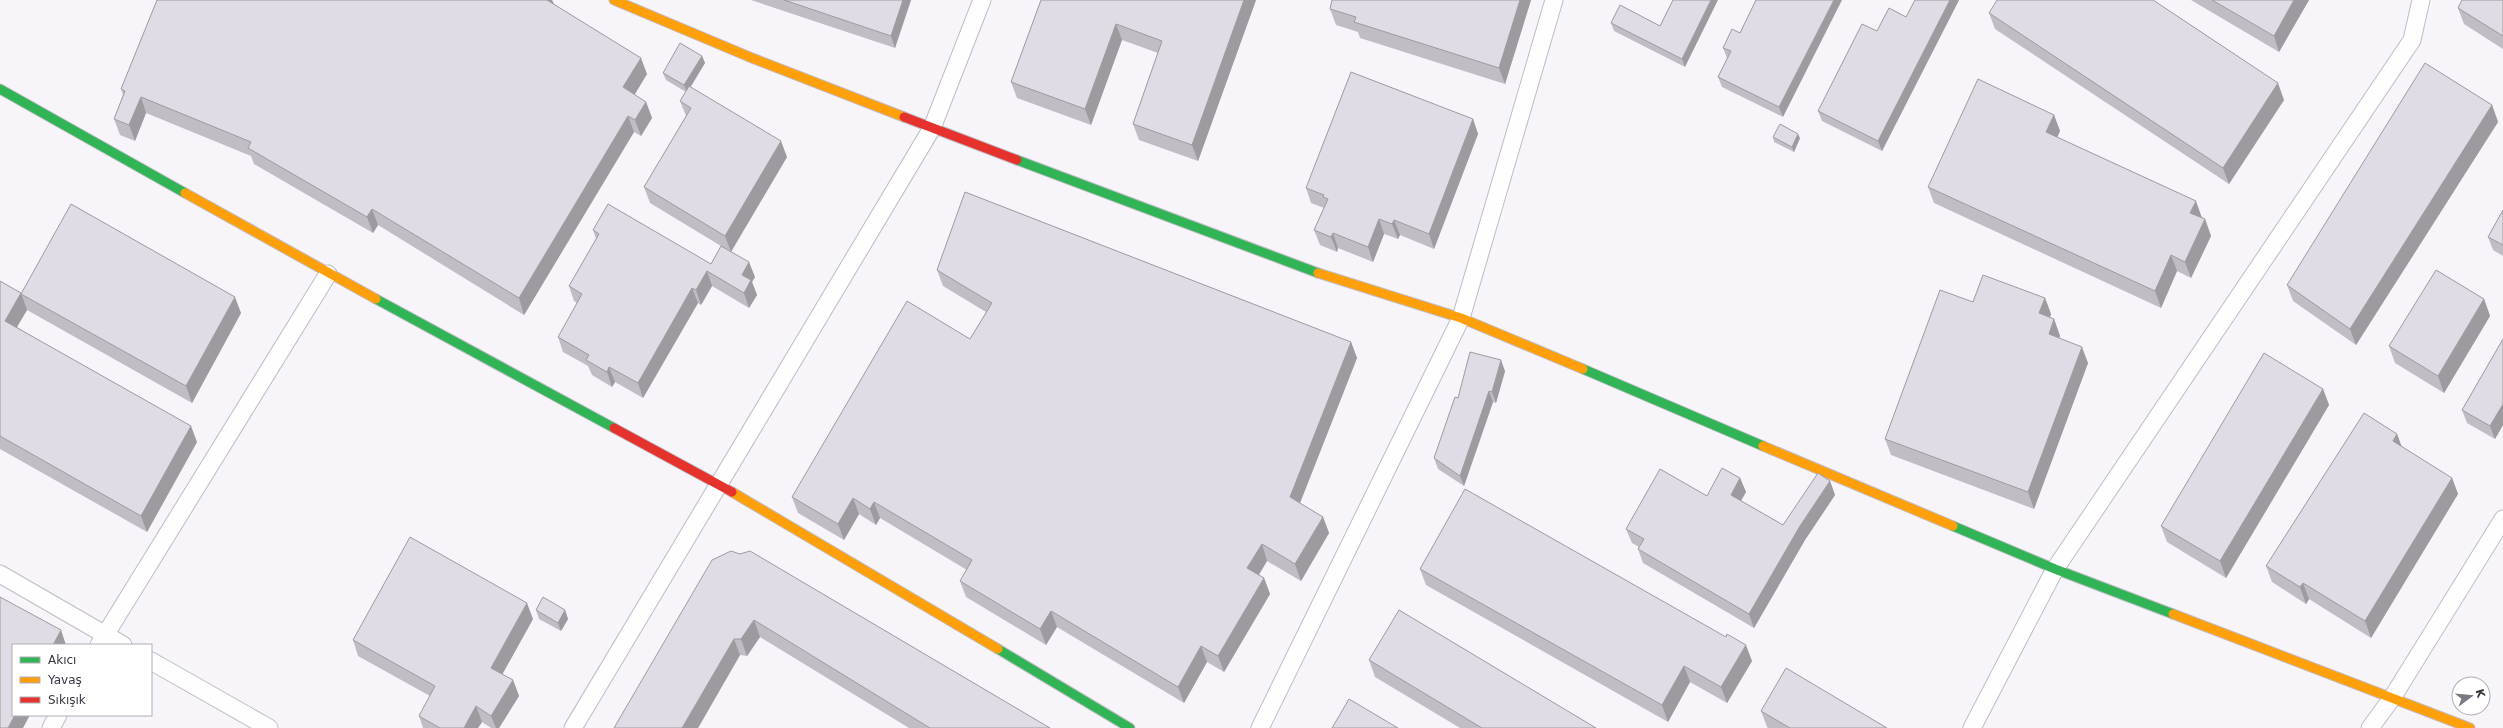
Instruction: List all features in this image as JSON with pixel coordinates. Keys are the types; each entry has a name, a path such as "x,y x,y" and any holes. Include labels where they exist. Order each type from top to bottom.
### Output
{"street":[{"path":"614,0 752,58 932,128 1320,274 1461,318 2055,569 2470,728"},
{"path":"573,728 932,128 982,0"},
{"path":"1260,728 1461,318 1554,0"},
{"path":"1972,728 2055,569 2412,40 2421,0"},
{"path":"0,89 328,274 719,484 1130,728"},
{"path":"102,640 328,274"},
{"path":"2370,728 2392,698 2503,519"},
{"path":"0,574 102,640 119,644"},
{"path":"152,662 270,728"},
{"path":"51,728 57,716"}],"building":[{"path":"157,0 547,0 641,58 623,87 646,102 635,120 628,116 519,298 372,209 367,217 248,148 251,142 141,97 129,125 114,119 125,91 121,89"},
{"path":"784,0 903,0 891,36"},
{"path":"1041,0 1244,0 1192,145 1133,124 1162,41 1116,24 1085,109 1011,82"},
{"path":"1332,0 1520,0 1499,68 1354,22 1356,17 1330,9"},
{"path":"1673,0 1711,0 1682,59 1611,23 1620,5 1660,26"},
{"path":"1756,0 1834,0 1779,107 1718,77 1731,51 1723,48 1732,29 1740,33"},
{"path":"1915,0 1950,0 1878,141 1818,111 1862,24 1877,31 1889,8 1906,17"},
{"path":"1997,0 2153,0 2278,83 2223,168 1989,13"},
{"path":"2212,0 2294,0 2274,36"},
{"path":"2462,0 2503,0 2503,36 2458,8"},
{"path":"680,43 702,56 684,85 663,73"},
{"path":"2425,63 2492,105 2350,329 2287,285"},
{"path":"1351,72 1473,119 1429,234 1394,220 1392,224 1379,219 1368,247 1333,233 1331,237 1314,230 1328,199 1323,197 1324,195 1306,188"},
{"path":"1978,79 2054,115 2046,132 2196,201 2190,213 2205,219 2185,262 2171,255 2155,291 1928,187"},
{"path":"689,86 781,141 725,236 644,187 691,108 680,101"},
{"path":"1780,124 1798,134 1792,147 1773,137"},
{"path":"965,192 1351,342 1290,497 1323,517 1295,564 1262,544 1247,568 1264,578 1218,656 1201,646 1178,687 1051,611 1040,629 960,581 972,560 874,502 870,509 853,498 838,524 792,497 907,301 970,339 992,303 937,270"},
{"path":"71,204 235,297 186,386 21,294"},
{"path":"608,204 711,264 721,246 749,262 742,275 751,280 744,293 707,271 696,290 692,288 638,383 609,367 607,372 586,360 589,355 558,337 582,294 569,286 599,234 593,230"},
{"path":"2503,210 2503,245 2488,237"},
{"path":"2436,270 2484,299 2438,376 2389,346"},
{"path":"1983,275 2045,298 2039,313 2054,319 2049,334 2082,347 2028,492 1885,439 1940,290 1973,302"},
{"path":"0,281 21,293 5,321 191,426 141,516 0,436"},
{"path":"2503,339 2503,404 2490,426 2462,410"},
{"path":"1470,352 1501,360 1492,392 1489,391 1460,476 1434,458 1455,397 1458,398"},
{"path":"2264,353 2323,389 2220,561 2161,526"},
{"path":"2364,413 2397,434 2393,441 2452,478 2365,621 2303,583 2300,587 2266,566"},
{"path":"1722,468 1740,478 1731,495 1783,525 1818,473 1830,481 1800,526 1749,614 1638,549 1644,539 1626,529 1660,469 1707,496"},
{"path":"1465,489 1726,637 1727,634 1746,645 1721,687 1684,666 1662,705 1420,569"},
{"path":"410,537 527,603 491,668 513,680 491,716 476,706 464,728 440,728 419,716 435,686 353,640"},
{"path":"731,551 740,554 750,551 1050,728 930,728 754,620 741,639 734,639 682,728 614,728 712,560"},
{"path":"0,597 61,630 54,644 12,644 12,716 14,716 8,728 0,728"},
{"path":"543,597 565,610 558,623 536,610"},
{"path":"1399,610 1596,728 1482,728 1369,660"},
{"path":"1786,668 1887,728 1790,728 1761,711"},
{"path":"1349,699 1398,728 1332,728"}],"traffic: fast":[{"path":"0,89 185,193"},
{"path":"1017,160 1318,273"},
{"path":"376,299 614,428"},
{"path":"1583,369 1763,446"},
{"path":"1953,526 2055,569 2173,614"},
{"path":"998,649 1130,728"}],"traffic: slow":[{"path":"614,0 752,58 904,117"},
{"path":"185,193 376,299"},
{"path":"1318,273 1461,318 1583,369"},
{"path":"1763,446 1953,526"},
{"path":"732,492 998,649"},
{"path":"2173,614 2470,728"}],"traffic: jam":[{"path":"904,117 1017,160"},
{"path":"614,428 732,492"}]}
